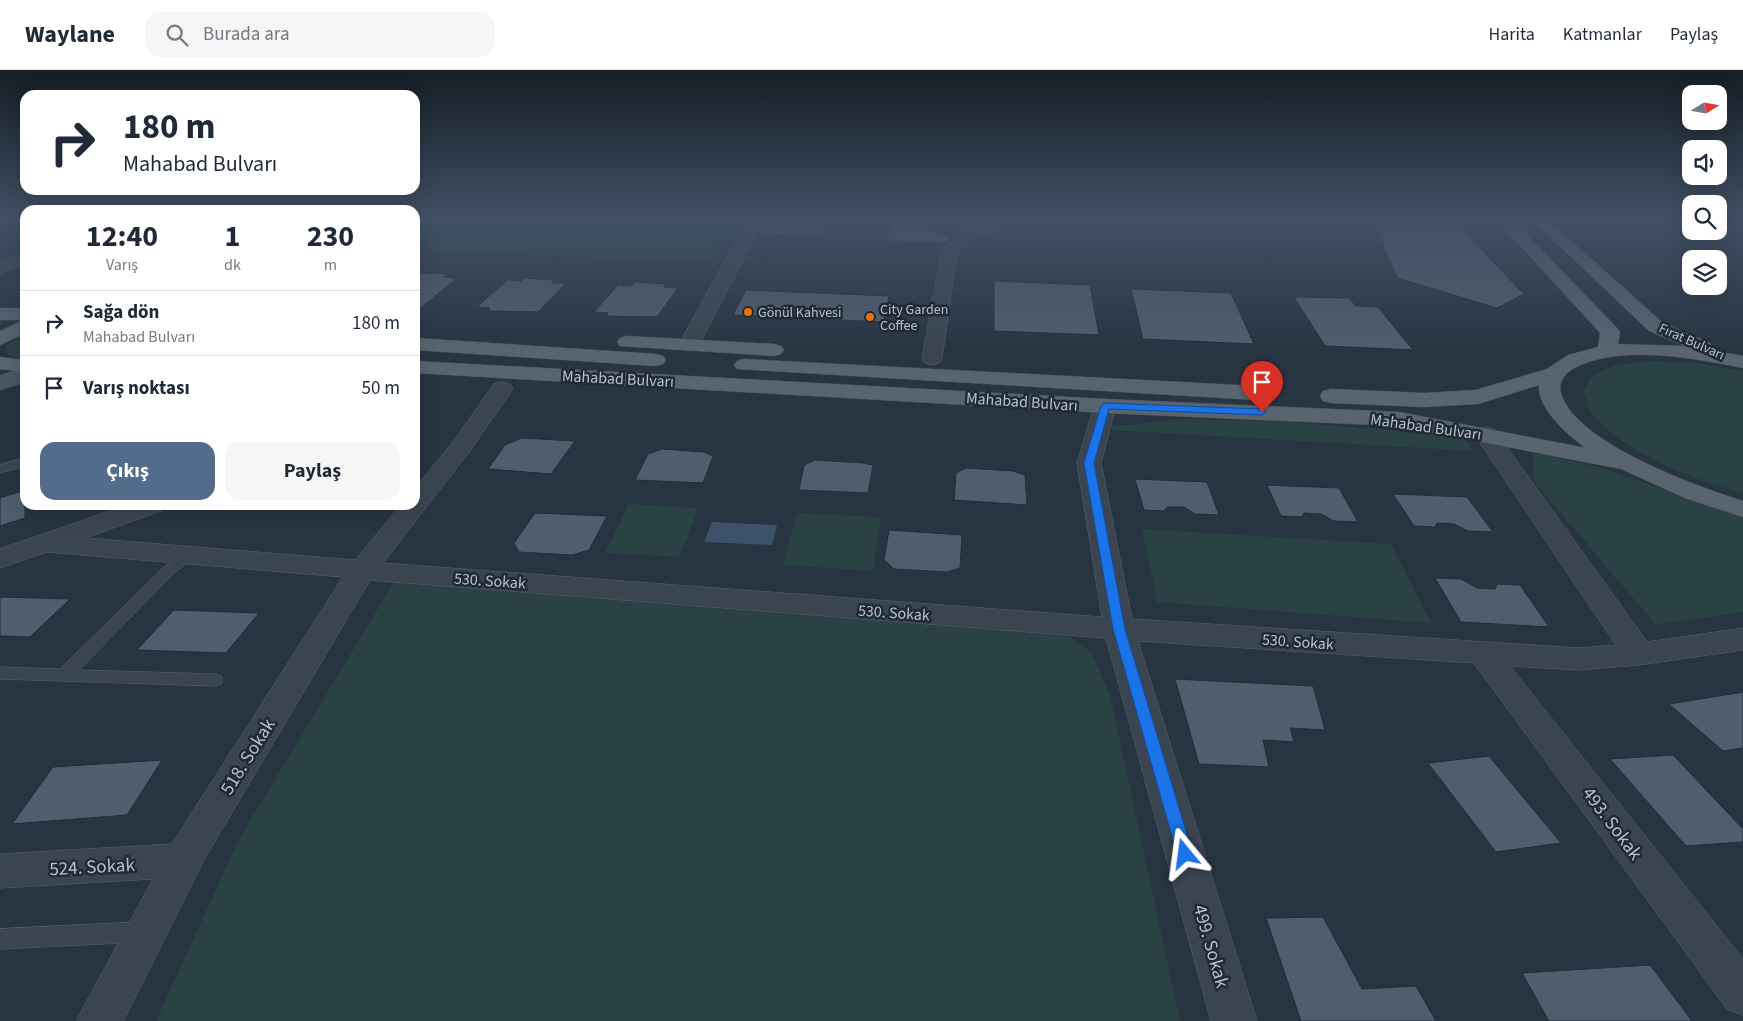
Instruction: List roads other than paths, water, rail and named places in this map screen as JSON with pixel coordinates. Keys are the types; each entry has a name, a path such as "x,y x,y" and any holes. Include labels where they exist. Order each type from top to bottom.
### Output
{"main road":[{"path":"1544,262 1610,332 1608,351"},
{"name":"Fırat Bulvarı","path":"1585,262 1656,327 1740,362"},
{"path":"0,314 20,314"},
{"path":"0,338 20,328"},
{"path":"420,344 488,337 689,345 1039,365 1072,370 1114,396"},
{"name":"Mahabad Bulvarı","path":"420,344 666,361 1399,419 1486,434 1626,463"},
{"name":"Mahabad Bulvarı","path":"420,367 1114,396 1424,400 1478,397 1554,374 1565,364 1574,360 1608,351 1671,352 1740,362"},
{"path":"0,364 20,366"},
{"path":"1554,374 1550,392 1560,413 1586,437 1626,463 1670,484 1743,509"},
{"path":"0,384 20,376"},
{"path":"420,383 1046,418 1065,418 1114,396"}],"street":[{"path":"0,269 14,262"},
{"path":"689,345 734,262"},
{"path":"932,359 947,262"},
{"name":"518. Sokak","path":"420,499 461,447 502,389"},
{"name":"499. Sokak","path":"1114,396 1089,463 1119,629 1234,1021"},
{"path":"1486,434 1638,654"},
{"path":"0,559 138,510"},
{"name":"518. Sokak","path":"100,1021 184,860 362,570 411,510"},
{"name":"530. Sokak","path":"45,543 362,570 1119,629 1579,659 1638,654 1743,639"},
{"name":"493. Sokak","path":"1482,653 1743,994"},
{"name":"524. Sokak","path":"0,871 184,860"}],"lane":[{"path":"0,469 20,463"},
{"path":"64,675 169,570 188,555"},
{"path":"0,673 215,680"},
{"path":"0,939 146,932"}],"place":[{"name":"Gönül Kahvesi","path":"748,312"},
{"name":"City Garden Coffee","path":"870,317"}]}
